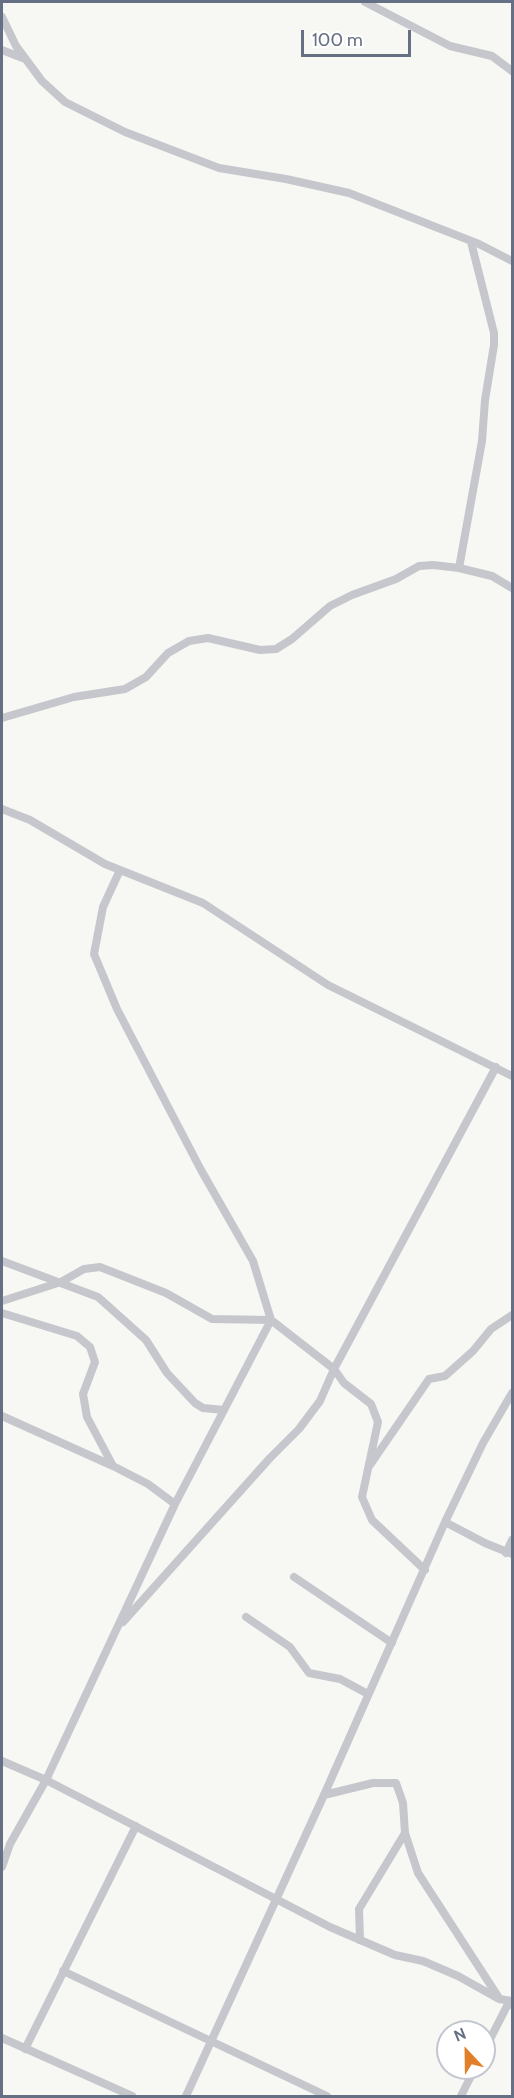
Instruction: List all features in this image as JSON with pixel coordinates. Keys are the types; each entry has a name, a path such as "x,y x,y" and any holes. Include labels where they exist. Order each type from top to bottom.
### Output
{"street":[{"path":"364,2 450,46 492,56 513,71"},
{"path":"2,17 26,60 42,81 65,102 125,132 219,168 286,179 349,193 513,261"},
{"path":"2,50 26,60"},
{"path":"459,568 482,441 485,400 494,345 494,333 471,242"},
{"path":"2,718 74,697 125,689 146,677 168,653 189,641 208,638 260,650 276,649 292,639 330,606 352,595 396,579 419,566 459,568 492,576 513,588"},
{"path":"2,809 30,820 120,870 203,903 328,985 513,1076"},
{"path":"120,870 103,907 94,954 117,1009 201,1170 253,1261 271,1320 334,1369 344,1383 370,1404 378,1422 362,1497 372,1521 425,1570"},
{"path":"118,1628 270,1458 299,1429 320,1401 334,1369 496,1067"},
{"path":"2,1261 98,1297 138,1333 167,1373 195,1403 203,1407 224,1410"},
{"path":"2,1301 61,1282 84,1269 100,1267 166,1293 212,1319 271,1320"},
{"path":"2,1313 76,1336 90,1347 95,1362 83,1394 87,1417 113,1466"},
{"path":"367,1469 429,1379 445,1376 473,1351 491,1329 513,1316"},
{"path":"2,1867 10,1844 46,1780 175,1504 271,1320"},
{"path":"186,2097 445,1522 483,1443 513,1393"},
{"path":"2,1416 113,1466 148,1484 175,1504"},
{"path":"445,1522 509,1553 513,1540"},
{"path":"294,1577 392,1643"},
{"path":"246,1617 290,1647 309,1673 340,1679 368,1694"},
{"path":"2,1761 46,1780 330,1927 394,1955 423,1961 511,2003 496,2030"},
{"path":"324,1795 373,1783 396,1783 403,1803 405,1833 418,1873 499,1999"},
{"path":"25,2049 136,1826"},
{"path":"360,1940 359,1909 405,1833"},
{"path":"2,1841 10,1844"},
{"path":"63,1971 327,2097"},
{"path":"2,2038 132,2097"},
{"path":"461,2097 469,2080"}]}
